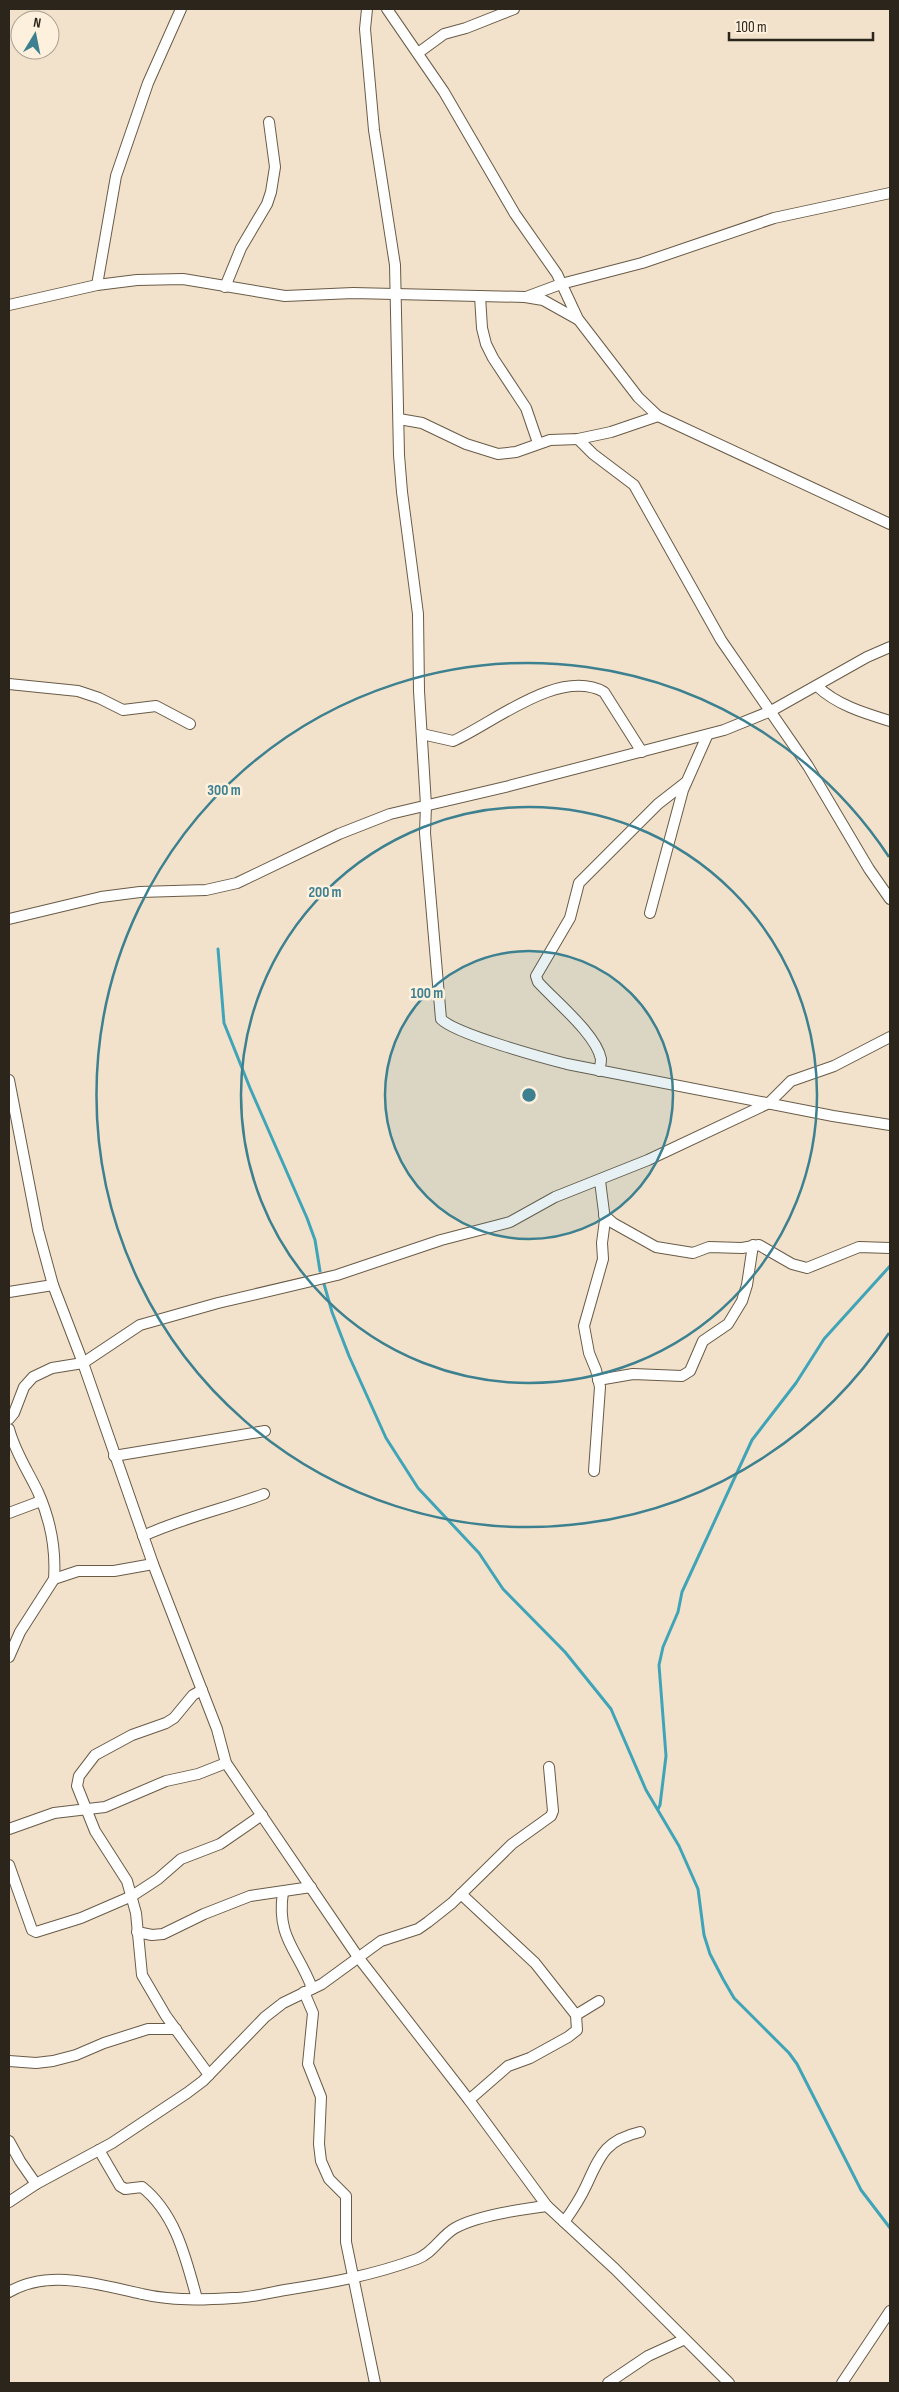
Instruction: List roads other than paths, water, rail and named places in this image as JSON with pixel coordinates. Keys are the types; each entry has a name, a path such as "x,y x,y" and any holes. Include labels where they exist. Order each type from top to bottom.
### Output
{"street":[{"path":"96,285 116,176 148,83 181,9"},
{"path":"367,9 365,29 374,130 394,265 402,492 418,614 429,887 441,1019 455,1028 531,1054 599,1071 890,1125"},
{"path":"418,53 444,34 466,28 514,9"},
{"path":"391,10 470,133 515,214 557,274 578,319 638,397 658,416 890,524"},
{"path":"225,287 241,248 267,204 271,192 275,167 268,122"},
{"path":"525,297 561,284 642,263 774,218 890,193"},
{"path":"9,305 96,285 137,280 183,278 225,287 285,296 396,294 525,297 543,300 578,319"},
{"path":"480,296 482,328 486,344 526,408 538,443"},
{"path":"399,419 422,423 489,453 516,452 557,438 578,439 611,432 658,416"},
{"path":"578,439 593,454 634,484 721,640 808,766 869,869 890,899"},
{"path":"9,918 101,896 140,892 206,890 222,887 268,869 339,834 390,814 707,736 771,711 867,657 890,647"},
{"path":"9,684 78,691 99,698 123,710 156,706 190,724"},
{"path":"422,734 453,741 530,699 555,690 583,686 604,692 642,752"},
{"path":"817,686 830,696 862,713 890,721"},
{"path":"650,914 685,783 707,736"},
{"path":"599,1071 600,1058 590,1040 573,1017 538,982 536,976 570,918 575,891 579,883 658,804 685,783"},
{"path":"9,1419 14,1413 24,1387 33,1377 52,1368 83,1363 105,1346 149,1322 337,1275 441,1240 492,1228 517,1219 567,1192 600,1180 769,1103 791,1081 827,1069 890,1037"},
{"path":"9,1080 10,1098 38,1230 53,1286 83,1363 152,1564 218,1730 226,1763 358,1957 469,2100 547,2206 615,2270 683,2340 729,2383"},
{"path":"594,1471 598,1380 588,1353 584,1326 603,1259 604,1214 600,1180"},
{"path":"604,1214 618,1226 656,1247 666,1250 693,1253 709,1247 742,1248 753,1245 767,1248 792,1264 807,1268 859,1247 890,1248"},
{"path":"598,1380 632,1374 682,1376 690,1371 703,1341 728,1324 742,1301 747,1285 753,1245"},
{"path":"9,1292 53,1286"},
{"path":"9,1429 18,1456 41,1501 53,1539 54,1579 20,1632 9,1658"},
{"path":"114,1456 265,1431"},
{"path":"143,1536 165,1525 264,1494"},
{"path":"9,1513 41,1501"},
{"path":"54,1579 78,1571 114,1571 152,1564"},
{"path":"202,1690 193,1695 174,1718 160,1726 132,1735 93,1756 77,1781 77,1786 95,1831 124,1875 132,1896 142,1975 176,2029 209,2075"},
{"path":"9,1830 54,1813 105,1807 166,1781 198,1774 226,1763"},
{"path":"9,2202 36,2184 99,2150 167,2107 209,2075 265,2017 283,2003 332,1977 381,1941 418,1929 461,1894 506,1848 551,1816 553,1811 549,1767"},
{"path":"9,1864 34,1932 81,1918 132,1896 158,1879 181,1858 220,1844 262,1815"},
{"path":"137,1932 152,1935 163,1934 250,1896 311,1887"},
{"path":"283,1892 280,1915 282,1927 308,1990 313,2013 308,2064 321,2097 319,2144 321,2161 329,2179 346,2196 346,2242 373,2382"},
{"path":"461,1894 534,1963 576,2016 578,2024 574,2033 530,2058 508,2066 469,2100"},
{"path":"576,2016 599,2001"},
{"path":"9,2061 36,2063 52,2061 76,2055 104,2043 148,2029 176,2029"},
{"path":"564,2222 586,2186 599,2157 618,2139 640,2132"},
{"path":"9,2141 36,2184"},
{"path":"99,2150 120,2186 125,2189 142,2187 164,2209 177,2236 197,2299"},
{"path":"9,2292 21,2286 69,2280 88,2281 142,2295 197,2299 246,2298 353,2278 418,2259 435,2247 446,2234 470,2222 547,2206"},
{"path":"842,2383 890,2311"},
{"path":"608,2383 648,2356 683,2340"}],"waterway":[{"path":"218,949 224,1023 250,1088 307,1218 315,1240 320,1271"},
{"path":"658,1809 666,1756 659,1665 663,1647 678,1612 682,1592 752,1440 796,1383 824,1339 890,1266"},
{"path":"324,1284 332,1312 349,1356 386,1438 418,1488 479,1553 503,1589 565,1652 611,1709 646,1790 679,1846 698,1889 704,1935 710,1954 723,1979 734,1998 789,2053 797,2064 861,2190 890,2228"}]}
